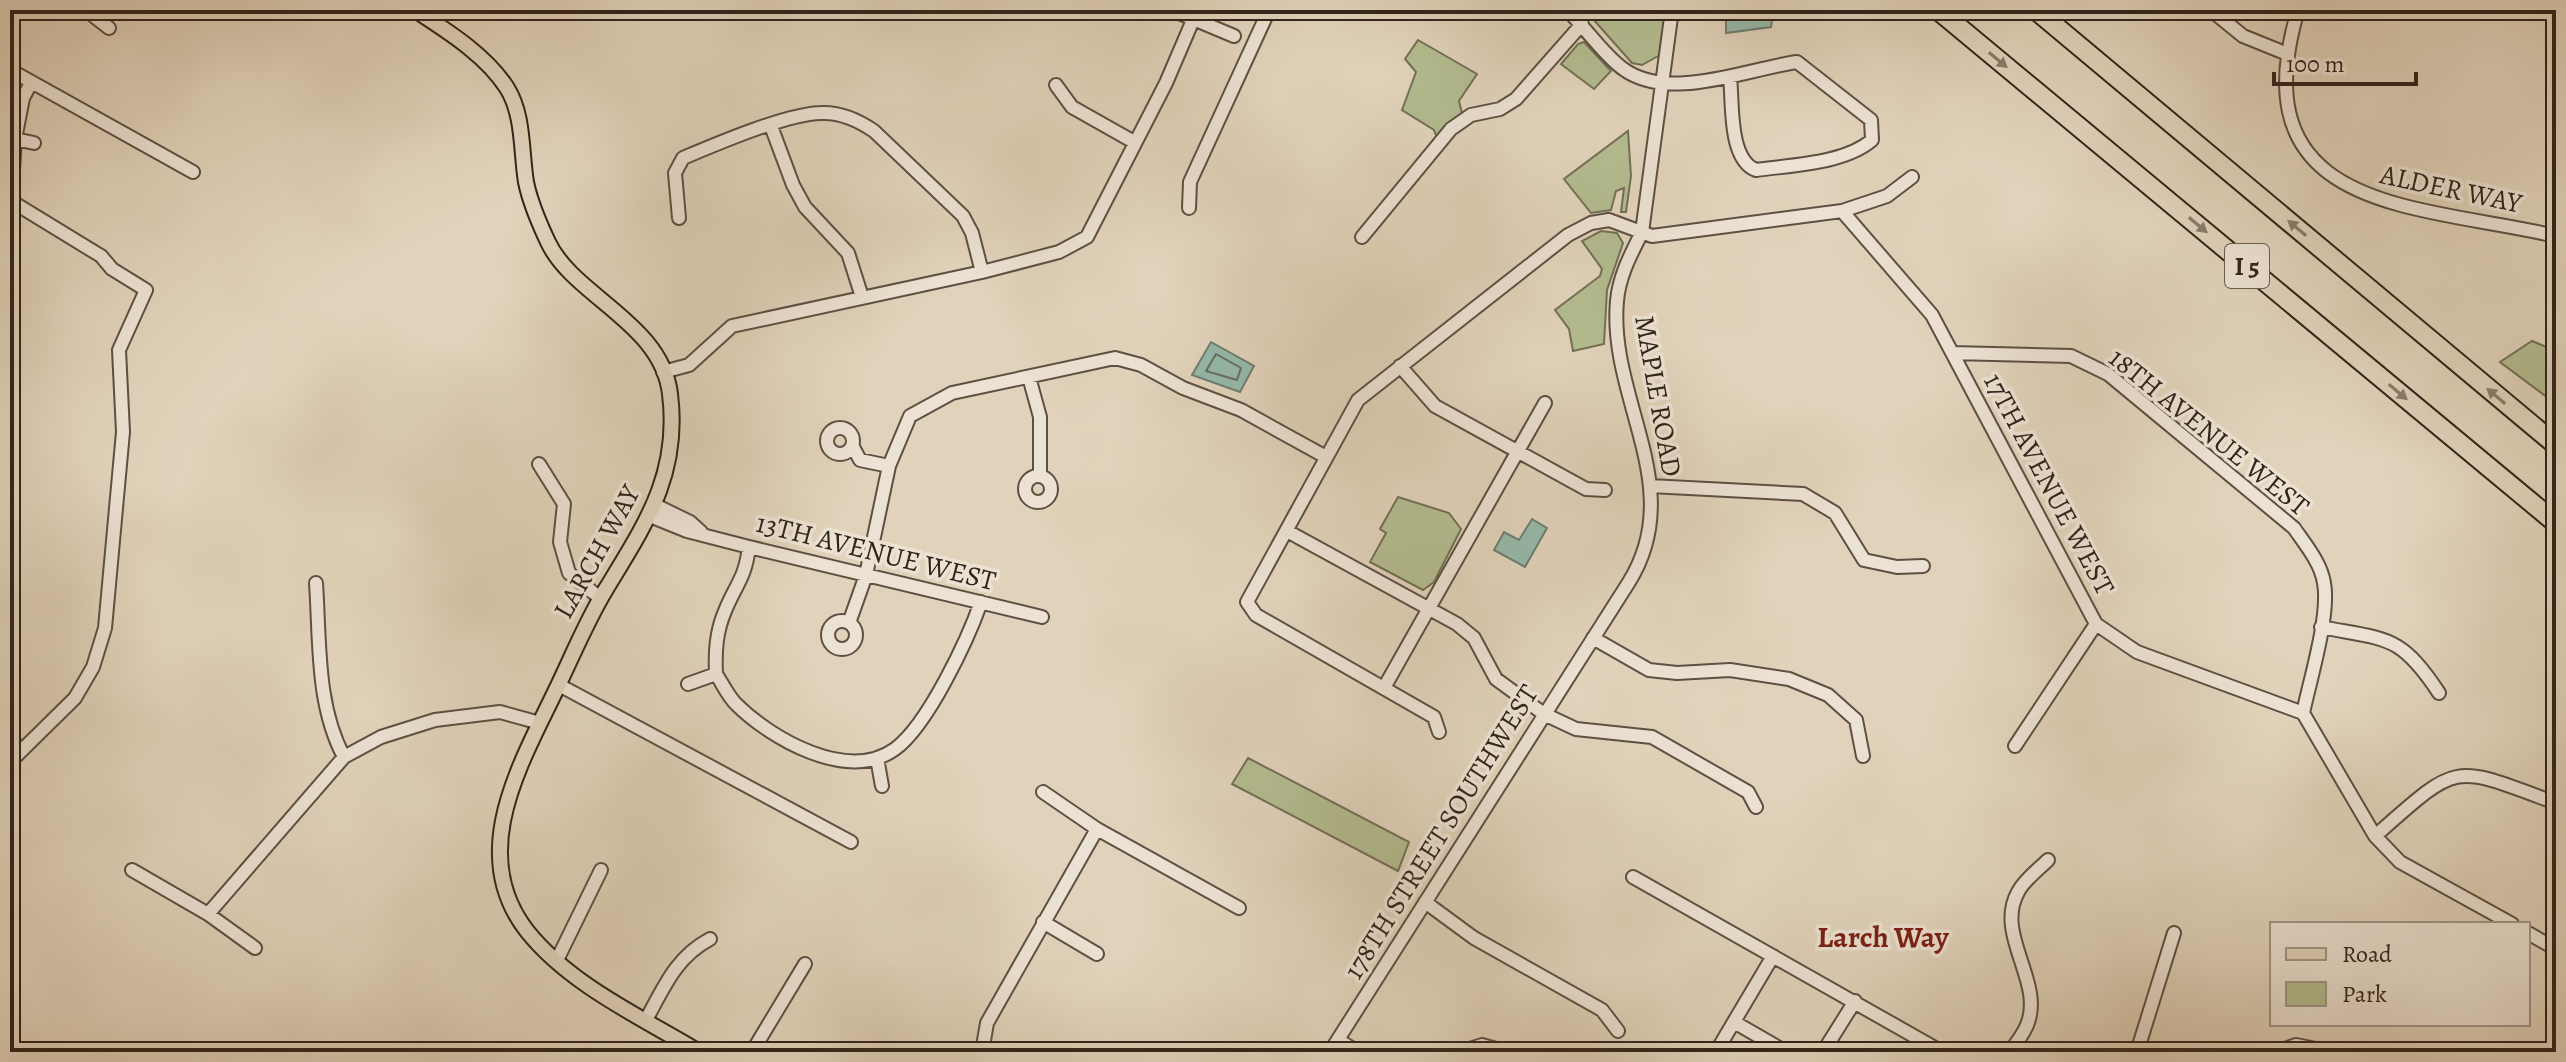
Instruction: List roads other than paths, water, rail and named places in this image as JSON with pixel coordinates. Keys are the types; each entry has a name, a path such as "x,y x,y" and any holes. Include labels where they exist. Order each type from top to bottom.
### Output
{"highway":[{"name":"I 5","path":"1938,10 2556,523"},
{"name":"I 5","path":"2036,10 2556,445"},
{"path":"2051,10 2138,94"}],"main road":[{"name":"LARCH WAY","path":"415,10 485,62 508,89 518,120 527,184 552,251 642,337 670,389 670,462 652,511 600,598 508,791 500,860 514,910 527,931 557,960 582,980 699,1052"}],"street":[{"path":"643,10 686,10"},
{"path":"1172,10 1234,36"},
{"path":"1189,208 1190,182 1269,10"},
{"path":"1567,10 1619,66 1645,80 1664,82 1730,77 1797,62 1871,120 1872,140 1862,149 1834,157 1756,170 1745,164 1738,148 1730,77"},
{"name":"MAPLE ROAD","path":"1593,638 1644,553 1652,521 1650,486 1622,356 1617,303 1626,264 1642,232 1672,10"},
{"path":"2212,10 2243,36 2285,53"},
{"name":"ALDER WAY","path":"2298,10 2285,53 2285,98 2294,128 2311,157 2342,184 2376,200 2556,236"},
{"path":"86,11 109,28"},
{"path":"663,372 689,365 732,326 982,272 1059,252 1087,237 1166,83 1193,20"},
{"path":"1362,237 1451,129 1471,115 1500,109 1516,99 1582,24"},
{"path":"10,70 193,172"},
{"path":"10,762 75,698 93,667 105,628 123,432 119,350 146,295 144,286 112,269 101,256 11,201 13,138 23,98 31,83"},
{"path":"1056,85 1072,107 1134,142"},
{"path":"679,218 675,173 679,162 771,126 823,112 866,125 963,216 972,233 982,272"},
{"path":"771,126 799,196 848,253 862,297"},
{"path":"13,138 34,143"},
{"path":"1439,732 1434,717 1385,686 1256,615 1246,598 1287,531 1358,400 1583,227 1609,220 1652,236 1697,233 1734,223 1842,211 1887,196 1912,177"},
{"name":"17TH AVENUE WEST","path":"1842,211 1918,297 1952,353 2096,624 2137,652 2303,713"},
{"name":"18TH AVENUE WEST","path":"1952,353 2071,356 2108,374 2294,528 2312,553 2324,583 2321,627 2303,713"},
{"path":"849,623 866,575 889,466 910,416 952,393 1115,358 1141,365 1183,388 1241,410 1326,457"},
{"path":"1400,366 1435,406 1586,489 1605,490"},
{"path":"1029,377 1040,417 1040,476"},
{"path":"1385,686 1545,403"},
{"path":"853,447 860,460 889,466"},
{"path":"539,464 564,504 560,542 569,573 600,598"},
{"path":"1650,486 1803,494 1835,513 1864,560 1897,567 1923,566"},
{"name":"13TH AVENUE WEST","path":"652,511 687,531 1042,617"},
{"path":"1287,531 1429,609 1474,638 1496,679 1544,714 1576,729 1652,737 1748,792 1756,807"},
{"path":"749,547 746,576 725,611 715,644 716,674 734,702 761,724 798,745 826,756 856,761 877,758 896,748 910,733 971,630 981,602"},
{"path":"316,583 325,702 330,731 344,757"},
{"path":"2015,746 2096,624"},
{"path":"2321,627 2389,640 2416,658 2439,693"},
{"path":"1593,638 1649,670 1677,673 1730,670 1789,679 1828,695 1856,720 1863,756"},
{"name":"178TH STREET SOUTHWEST","path":"1330,1052 1593,638"},
{"path":"688,684 716,674"},
{"path":"559,685 851,842"},
{"path":"208,914 344,757 381,737 435,720 500,712 540,723"},
{"path":"2303,713 2375,836 2400,862 2508,922"},
{"path":"10,737 21,751"},
{"path":"877,758 882,786"},
{"path":"2375,836 2433,785 2454,775 2478,774 2556,803"},
{"path":"1043,792 1097,829 1239,908"},
{"path":"982,1052 987,1023 1097,829"},
{"path":"2010,1052 2028,1023 2030,991 2019,958 2012,920 2018,892 2048,860"},
{"path":"132,870 208,914 255,948"},
{"path":"557,960 601,870"},
{"path":"1633,877 1942,1052"},
{"path":"1425,902 1474,938 1602,1010 1618,1031"},
{"path":"1043,922 1097,954"},
{"path":"2137,1052 2174,933"},
{"path":"2530,934 2556,949"},
{"path":"646,1020 674,968 691,949 710,939"},
{"path":"1716,1052 1773,956"},
{"path":"752,1052 805,964"},
{"path":"1823,1052 1855,1001"},
{"path":"1734,1022 1786,1052"},
{"path":"1338,1040 1358,1052"},
{"path":"1460,1052 1482,1045 1507,1052"},
{"path":"2276,1052 2296,1045 2326,1051"}],"water":[{"path":"1726,10 1770,10 1773,13 1771,27 1726,33"},
{"path":"1211,342 1254,366 1240,392 1192,375"},
{"path":"1532,519 1547,528 1525,567 1494,550 1504,532 1519,540"}],"district":[{"name":"Larch Way","path":"1883,937"}]}
